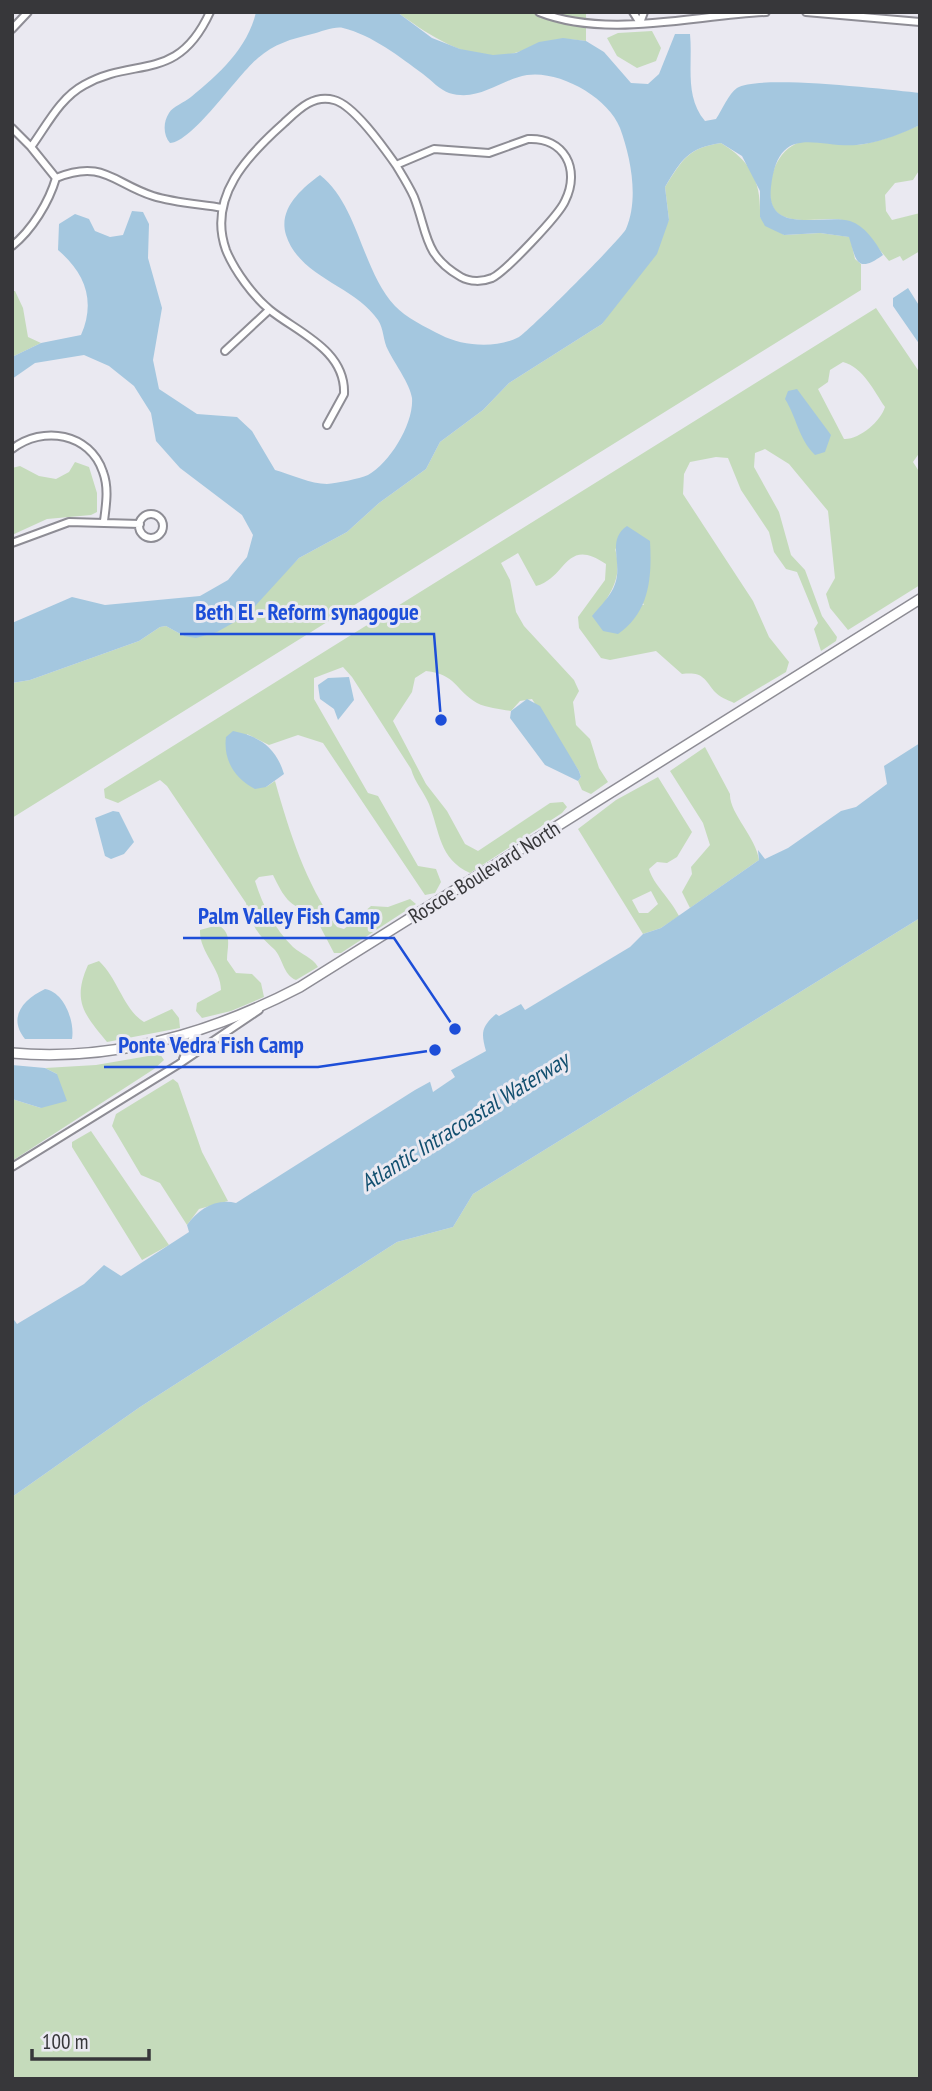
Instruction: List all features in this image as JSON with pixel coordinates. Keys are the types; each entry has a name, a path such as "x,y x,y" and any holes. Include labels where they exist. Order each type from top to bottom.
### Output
{"street":[{"path":"12,29 28,12"},
{"path":"31,147 71,94 90,81 148,68 170,58 200,32 210,12"},
{"path":"539,12 585,24 640,23 766,12"},
{"path":"633,12 640,23"},
{"path":"640,23 644,12"},
{"path":"806,12 920,22"},
{"path":"327,425 344,394 339,369 309,335 269,310 228,255 222,233 223,208 235,176 247,157 303,106 317,99 333,99 347,106 396,165 414,197 431,252 460,277 474,281 491,279 501,272 560,210 570,185 569,165 562,150 551,141 539,138 489,153 434,149 396,165"},
{"path":"12,128 56,178"},
{"path":"12,246 28,230 43,207 56,178 77,171 98,172 122,179 153,195 223,208"},
{"path":"225,351 269,310"},
{"path":"12,449 35,436 54,434 74,439 87,448 104,473 104,521"},
{"path":"12,543 58,524 104,521 140,524"},
{"name":"Roscoe Boulevard North","path":"12,1167 179,1064 269,1003 300,987 920,599"},
{"path":"12,1053 54,1055 103,1052 195,1032 269,1003"},
{"path":"179,1064 190,1049 195,1032"}],"green space":[{"path":"397,12 586,12 586,41 557,40 502,56 486,55 454,47"},
{"path":"652,31 661,48 656,61 637,68 617,56 607,38 618,33"},
{"path":"920,125 920,169 913,180 895,183 885,195 886,211 892,220 920,213 920,251 903,261 900,256 889,261 869,237 850,223 833,219 788,218 779,214 773,206 770,194 772,175 779,158 792,146 810,140 864,144"},
{"path":"721,143 740,158 752,174 759,193 760,217 784,235 820,233 850,237 855,259 861,264 861,290 12,818 12,683 30,680 139,641 160,627 166,626 184,636 281,576 299,558 347,532 379,503 426,469 440,442 483,410 509,383 602,324 669,220 665,187 671,177 687,156 701,148"},
{"path":"12,291 15,291 23,308 28,337 41,343 12,357"},
{"path":"876,308 920,373 920,452 913,462 920,473 920,585 848,630 830,608 826,594 835,578 828,511 789,464 765,449 755,453 754,467 779,512 791,555 805,570 822,616 837,637 836,641 821,651 814,629 818,623 797,572 786,569 774,552 769,532 741,490 728,458 716,457 690,462 684,474 683,494 753,601 769,637 789,662 786,672 734,703 716,693 701,677 682,674 656,651 610,660 601,658 579,628 578,617 605,580 606,564 582,554 567,562 546,582 536,586 518,553 501,563 510,580 516,612 524,626 574,680 579,691 573,702 576,725 590,739 599,768 608,782 591,794 582,790 578,781 581,777 579,771 532,699 520,701 511,711 494,708 477,703 444,675 426,671 415,678 412,692 393,721 426,784 447,811 465,844 478,851 550,803 563,802 567,807 562,813 470,873 446,852 429,804 411,769 352,677 343,667 314,678 314,699 368,793 378,796 418,866 436,869 441,882 435,893 425,895 323,743 298,735 269,745 247,734 266,787 275,781 307,875 337,927 344,929 371,906 388,907 410,899 416,904 341,953 334,953 313,913 292,904 273,875 259,877 255,881 275,924 293,947 318,967 296,980 288,974 277,953 256,929 246,903 167,786 160,780 118,803 105,798 104,789","holes":["843,362 862,374 885,407 869,429 844,439 818,389 828,382 830,370","615,548 644,605 606,600 617,575"]},
{"path":"75,462 89,467 97,493 97,512 91,515 47,519 12,535 12,468 20,466 39,476 56,479 69,472"},
{"path":"705,747 730,794 734,809 757,851 759,860 690,908 682,892 692,874 691,867 710,845 703,823 670,771"},
{"path":"658,777 692,832 677,857 667,863 657,862 649,869 679,916 661,928 643,934 578,829 616,800","holes":["651,891 658,904 648,913 639,913 632,900"]},
{"path":"920,918 920,2079 12,2079 12,1497 140,1407 397,1242 453,1227 473,1194"},
{"path":"218,925 226,932 227,960 236,973 252,974 261,983 264,997 231,1011 202,1018 196,1011 197,1003 221,990 218,974 203,946 200,930"},
{"path":"99,961 137,1017 144,1022 172,1009 179,1018 180,1028 107,1042 87,1015 81,998 83,977 88,965"},
{"path":"160,1054 164,1060 154,1069 12,1161 12,1099 41,1108 57,1074 45,1068 96,1065"},
{"path":"173,1079 178,1083 202,1152 228,1201 199,1209 187,1225 160,1183 141,1175 112,1126 116,1114"},
{"path":"91,1131 169,1245 142,1260 72,1147 72,1142"}],"water":[{"path":"256,12 397,12 432,38 460,49 493,55 516,53 539,42 563,38 586,41 604,52 631,83 648,84 659,74 675,34 690,34 692,90 698,111 705,121 716,119 737,88 771,82 854,86 920,93 920,125 864,144 805,142 793,145 783,152 776,165 771,187 772,202 777,212 787,218 799,220 839,219 855,223 877,244 883,255 868,264 859,262 856,258 849,237 820,233 784,235 765,226 760,217 760,191 742,156 721,143 693,152 681,162 665,187 669,220 657,254 602,324 509,383 483,410 440,442 426,469 379,503 347,532 299,558 247,615 217,632 196,638 184,636 166,626 160,627 139,641 30,680 12,683 12,623 72,597 105,605 200,596 228,580 247,557 253,535 242,515 180,468 156,441 151,413 134,386 109,366 84,355 35,363 12,379 12,357 41,343 81,335 85,323 88,311 85,288 75,268 58,250 59,224 75,214 89,219 95,231 110,237 123,235 132,211 143,212 149,224 148,258 162,308 153,360 159,389 197,414 237,417 252,431 275,470 321,484 348,481 368,475 376,469 392,452 405,430 412,408 412,398 386,346 378,320 356,298 303,261 286,235 284,226 288,208 320,175 343,203 374,274 395,306 416,322 441,335 469,344 490,345 519,337 575,284 626,229 633,192 627,152 614,117 594,96 567,81 540,75 527,75 470,95 449,93 385,47 343,28 332,28 290,40 264,53 249,66 191,132 170,143 165,128 169,113 201,89 231,60 246,37"},
{"path":"908,288 920,307 920,345 893,306 893,298"},
{"path":"797,389 831,435 825,452 815,455 809,448 785,399 788,391"},
{"path":"627,526 650,541 649,580 647,593 637,615 618,634 603,631 592,616 615,584 617,538"},
{"path":"349,677 354,700 338,720 334,709 320,699 318,685 328,678"},
{"path":"527,699 540,706 579,771 581,777 578,781 545,765 510,718 511,711"},
{"path":"233,731 251,736 265,744 276,757 284,774 266,787 255,789 242,780 232,768 226,753 226,737"},
{"name":"Atlantic Intracoastal Waterway","path":"920,743 920,918 473,1194 453,1227 397,1242 140,1407 12,1497 12,1317 17,1324 84,1284 104,1265 121,1276 189,1232 187,1225 202,1210 221,1202 236,1203 415,1090 486,1051 484,1031 487,1023 496,1014 499,1016 521,1004 525,1010 630,947 643,934 661,928 759,860 758,850 765,859 788,848 841,811 856,807 887,784 884,766"},
{"path":"113,811 119,812 134,842 124,854 111,859 105,856 95,818"},
{"path":"45,989 58,996 67,1008 72,1024 72,1039 25,1039 20,1031 20,1009 30,998"},
{"path":"12,1065 45,1068 57,1074 67,1101 41,1108 12,1099"}],"pier":[{"path":"449,1067 455,1077 433,1092 429,1078"}],"place":[{"name":"Beth El - Reform synagogue","path":"441,720"},
{"name":"Palm Valley Fish Camp","path":"455,1029"},
{"name":"Ponte Vedra Fish Camp","path":"435,1050"}]}
